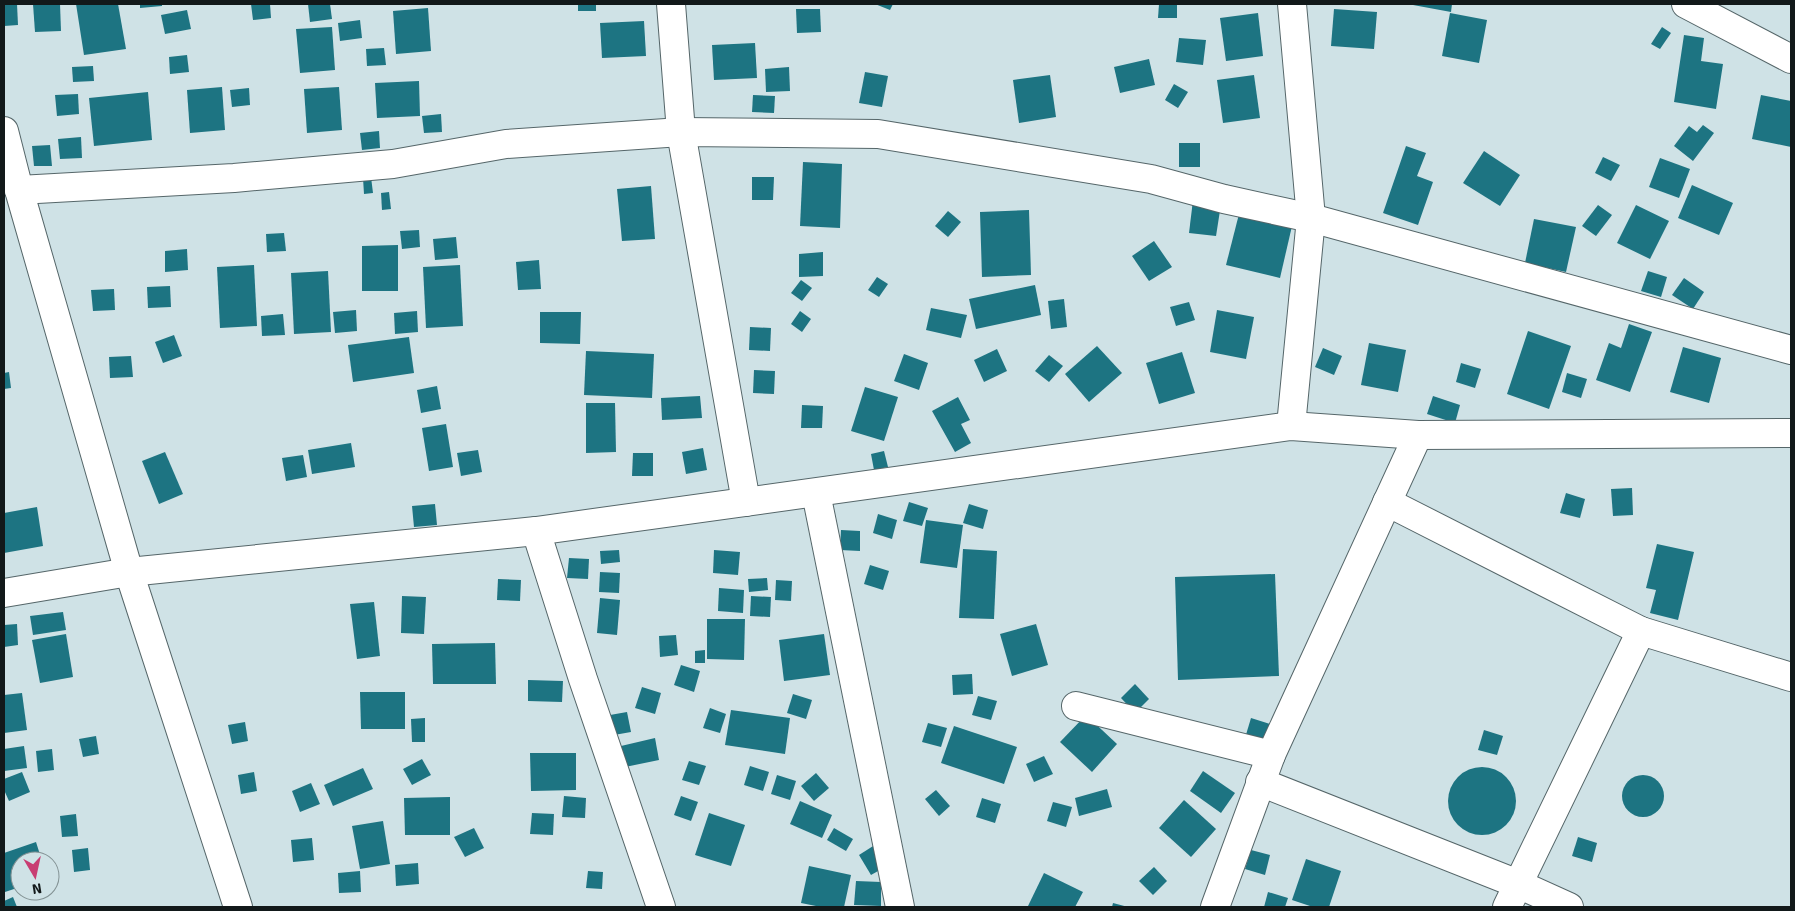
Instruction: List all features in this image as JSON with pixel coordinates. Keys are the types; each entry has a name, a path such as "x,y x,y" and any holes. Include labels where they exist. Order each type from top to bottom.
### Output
{"street":[{"path":"671,4 681,132 746,502"},
{"path":"1291,426 1311,218 1292,4"},
{"path":"1686,4 1791,59"},
{"path":"4,131 18,190 129,572 238,907"},
{"path":"18,190 234,178 393,164 506,144 681,132 878,134 1151,179 1224,199 1311,218 1791,350"},
{"path":"4,592 129,572 536,531 1291,426 1418,435 1791,433"},
{"path":"1215,907 1271,755 1418,435"},
{"path":"816,493 900,907"},
{"path":"1387,502 1641,631 1791,677"},
{"path":"536,531 586,688 661,907"},
{"path":"1512,896 1641,631"},
{"path":"1076,706 1271,755"},
{"path":"1260,782 1512,896 1569,907"}],"building":[{"path":"17,4 18,25 4,26 4,5"},
{"path":"33,4 60,4 61,31 35,32"},
{"path":"76,4 118,4 126,49 84,55"},
{"path":"140,4 162,4 162,6 140,8"},
{"path":"251,4 270,4 271,18 253,20"},
{"path":"308,4 330,4 332,19 310,22"},
{"path":"578,4 596,4 596,11 578,11"},
{"path":"875,4 893,4 890,10"},
{"path":"1159,4 1177,4 1177,18 1158,18"},
{"path":"1414,4 1452,4 1451,12"},
{"path":"428,8 431,51 396,54 393,11"},
{"path":"796,9 820,9 821,32 797,33"},
{"path":"1334,9 1377,12 1374,49 1331,46"},
{"path":"187,10 191,29 165,34 161,15"},
{"path":"1258,13 1263,56 1226,61 1220,18"},
{"path":"1450,13 1487,20 1479,63 1442,56"},
{"path":"360,20 362,38 340,41 338,23"},
{"path":"644,21 646,56 602,58 600,23"},
{"path":"332,27 335,70 300,73 296,29"},
{"path":"1662,27 1671,33 1660,49 1651,44"},
{"path":"1684,35 1704,38 1701,61 1723,64 1716,109 1674,102"},
{"path":"1179,38 1206,40 1203,65 1176,62"},
{"path":"755,43 757,78 714,80 712,45"},
{"path":"384,48 386,65 367,66 366,49"},
{"path":"187,55 189,72 170,74 169,57"},
{"path":"1149,59 1155,85 1120,93 1114,67"},
{"path":"93,66 94,81 73,82 72,67"},
{"path":"789,67 790,91 766,92 765,69"},
{"path":"865,72 888,76 882,107 859,103"},
{"path":"1050,75 1056,117 1019,123 1013,80"},
{"path":"1254,75 1260,118 1223,123 1217,80"},
{"path":"419,81 420,116 377,118 375,83"},
{"path":"1174,84 1188,92 1178,108 1165,100"},
{"path":"222,87 225,130 190,133 187,90"},
{"path":"339,87 342,130 307,133 304,89"},
{"path":"249,88 250,105 232,107 230,90"},
{"path":"148,92 152,140 94,146 89,98"},
{"path":"78,94 79,114 57,116 55,95"},
{"path":"753,95 775,96 774,113 752,112"},
{"path":"1761,95 1791,101 1791,147 1752,139"},
{"path":"441,114 442,132 424,133 422,116"},
{"path":"1703,125 1714,133 1693,161 1674,146 1689,126 1697,132"},
{"path":"379,131 380,148 362,150 360,133"},
{"path":"81,137 82,158 60,159 58,139"},
{"path":"1179,143 1200,143 1200,167 1179,167"},
{"path":"50,145 52,166 34,166 32,146"},
{"path":"1406,146 1426,153 1417,176 1433,182 1418,225 1383,213"},
{"path":"1484,151 1520,175 1500,206 1463,183"},
{"path":"1603,157 1620,165 1611,181 1595,173"},
{"path":"1660,158 1690,169 1679,198 1649,187"},
{"path":"803,162 842,164 840,228 800,226"},
{"path":"371,177 373,193 364,194 363,178"},
{"path":"752,177 774,177 773,200 752,200"},
{"path":"1692,185 1733,203 1719,235 1678,218"},
{"path":"651,186 655,239 622,241 617,189"},
{"path":"389,192 391,209 382,210 381,193"},
{"path":"1193,200 1221,204 1216,236 1189,233"},
{"path":"1598,205 1612,215 1596,236 1582,226"},
{"path":"1636,205 1669,221 1650,259 1617,243"},
{"path":"1029,210 1031,275 982,277 980,212"},
{"path":"948,211 961,222 948,237 935,226"},
{"path":"1239,214 1292,226 1280,278 1226,265"},
{"path":"1534,219 1576,227 1566,272 1525,263"},
{"path":"419,230 420,247 402,249 400,231"},
{"path":"284,233 286,251 267,252 266,234"},
{"path":"456,237 458,258 435,260 433,239"},
{"path":"1154,241 1172,267 1149,281 1132,256"},
{"path":"398,245 398,291 362,291 362,246"},
{"path":"187,249 188,270 165,272 165,251"},
{"path":"823,252 823,276 799,277 799,254"},
{"path":"539,260 541,289 518,290 516,262"},
{"path":"254,265 257,326 220,328 217,267"},
{"path":"460,265 463,326 426,328 423,267"},
{"path":"328,271 331,332 294,334 291,273"},
{"path":"1648,271 1667,277 1661,297 1641,291"},
{"path":"877,277 888,284 879,297 868,290"},
{"path":"1684,278 1704,292 1693,309 1672,295"},
{"path":"801,280 812,288 802,301 791,293"},
{"path":"1035,285 1041,315 976,329 969,299"},
{"path":"170,286 171,307 148,308 147,287"},
{"path":"114,289 115,310 93,311 91,290"},
{"path":"1064,299 1067,327 1051,329 1048,301"},
{"path":"1189,302 1195,320 1176,326 1170,307"},
{"path":"931,308 967,315 961,338 926,330"},
{"path":"356,310 357,331 335,333 333,312"},
{"path":"1217,310 1254,317 1246,359 1210,352"},
{"path":"417,311 418,332 395,334 394,313"},
{"path":"800,311 811,319 802,332 791,324"},
{"path":"540,312 581,312 580,344 540,343"},
{"path":"283,314 285,335 262,336 261,316"},
{"path":"1629,324 1652,332 1630,392 1596,380 1609,343 1621,348"},
{"path":"750,327 771,328 770,351 749,350"},
{"path":"1528,331 1571,346 1549,409 1507,394"},
{"path":"174,335 182,356 163,363 155,342"},
{"path":"409,337 414,373 353,382 348,345"},
{"path":"1369,343 1406,350 1398,392 1361,385"},
{"path":"1097,346 1122,373 1089,402 1065,374"},
{"path":"1683,347 1721,358 1709,403 1670,392"},
{"path":"1323,348 1342,356 1334,375 1315,367"},
{"path":"997,349 1007,371 984,382 974,360"},
{"path":"586,351 654,354 652,398 584,395"},
{"path":"1182,352 1195,393 1159,404 1146,363"},
{"path":"904,354 928,363 919,390 894,381"},
{"path":"1049,355 1063,366 1049,382 1035,371"},
{"path":"131,356 133,377 110,378 109,357"},
{"path":"1461,363 1481,369 1475,388 1456,382"},
{"path":"754,370 775,371 774,394 753,393"},
{"path":"9,372 11,388 4,389 4,373"},
{"path":"1567,373 1587,379 1581,398 1562,392"},
{"path":"437,386 441,409 421,413 417,390"},
{"path":"865,387 898,397 884,441 851,431"},
{"path":"700,396 702,418 662,420 661,398"},
{"path":"1433,396 1460,405 1455,423 1427,414"},
{"path":"958,397 970,420 961,424 971,443 955,452 932,411"},
{"path":"586,403 615,403 616,452 586,453"},
{"path":"802,405 823,406 822,428 801,428"},
{"path":"446,424 453,467 429,471 422,428"},
{"path":"351,443 355,467 312,474 308,450"},
{"path":"703,448 707,470 686,474 682,452"},
{"path":"478,450 482,472 461,476 457,453"},
{"path":"884,451 888,467 874,470 871,454"},
{"path":"165,452 183,494 159,504 142,461"},
{"path":"633,453 653,453 653,476 632,476"},
{"path":"303,455 307,477 286,481 282,458"},
{"path":"1632,488 1633,515 1613,516 1611,489"},
{"path":"1566,493 1585,499 1580,518 1560,513"},
{"path":"909,502 928,508 922,526 903,521"},
{"path":"435,504 437,525 414,527 412,506"},
{"path":"969,504 988,510 983,529 963,523"},
{"path":"37,507 43,546 4,553 4,513"},
{"path":"878,514 897,520 892,539 873,533"},
{"path":"926,520 963,525 957,568 920,563"},
{"path":"841,530 860,531 860,551 840,550"},
{"path":"1657,544 1694,552 1678,620 1650,613 1656,590 1646,588"},
{"path":"963,549 997,551 994,619 959,618"},
{"path":"619,550 620,562 601,564 600,551"},
{"path":"714,550 740,552 738,575 713,573"},
{"path":"569,558 589,559 588,579 567,578"},
{"path":"870,565 889,571 883,590 864,584"},
{"path":"600,572 620,573 619,593 599,592"},
{"path":"1275,574 1279,676 1178,680 1175,577"},
{"path":"767,578 768,590 749,592 748,579"},
{"path":"498,579 521,580 520,601 497,600"},
{"path":"776,580 792,581 791,601 775,600"},
{"path":"719,588 744,590 743,613 718,611"},
{"path":"402,596 426,597 424,634 401,633"},
{"path":"751,596 771,597 770,617 750,616"},
{"path":"600,598 620,600 617,635 597,633"},
{"path":"374,602 380,656 357,659 350,604"},
{"path":"63,612 66,630 33,635 30,616"},
{"path":"707,619 745,619 744,660 707,659"},
{"path":"17,624 18,645 4,647 4,625"},
{"path":"1036,624 1048,665 1012,676 1000,634"},
{"path":"66,634 73,677 40,683 32,640"},
{"path":"824,634 830,675 784,681 779,640"},
{"path":"676,635 678,655 660,657 659,636"},
{"path":"495,643 496,684 433,684 432,644"},
{"path":"705,650 705,663 695,663 695,651"},
{"path":"681,665 700,671 694,692 674,685"},
{"path":"972,674 973,694 953,695 952,675"},
{"path":"528,680 563,681 562,702 528,701"},
{"path":"1135,684 1149,699 1135,713 1121,698"},
{"path":"642,687 661,693 655,714 635,708"},
{"path":"360,692 405,692 405,729 361,729"},
{"path":"22,693 27,730 4,733 4,695"},
{"path":"793,694 812,700 806,719 787,713"},
{"path":"978,696 997,701 991,720 972,715"},
{"path":"710,708 726,714 720,733 703,728"},
{"path":"731,710 790,718 785,754 725,745"},
{"path":"627,712 631,732 614,735 610,715"},
{"path":"1086,715 1117,744 1092,772 1060,742"},
{"path":"425,718 425,742 412,742 411,719"},
{"path":"1251,718 1270,724 1265,743 1245,738"},
{"path":"245,722 248,741 232,744 228,725"},
{"path":"928,723 947,728 941,747 922,742"},
{"path":"954,726 1017,747 1004,784 941,763"},
{"path":"1484,730 1503,736 1497,755 1478,750"},
{"path":"96,736 99,754 83,757 79,739"},
{"path":"655,738 659,760 625,767 621,746"},
{"path":"24,746 27,768 4,771 4,749"},
{"path":"52,749 54,770 38,772 36,751"},
{"path":"530,753 576,753 576,790 531,791"},
{"path":"1044,756 1053,774 1034,782 1026,764"},
{"path":"422,759 431,775 412,785 403,769"},
{"path":"689,761 706,766 699,785 682,780"},
{"path":"750,766 769,772 763,791 744,785"},
{"path":"1482,767 1495,770 1506,777 1513,788 1516,801 1513,814 1506,825 1495,832 1482,835 1469,832 1458,825 1451,814 1448,801 1451,788 1458,777 1469,770"},
{"path":"363,768 373,789 333,806 324,785"},
{"path":"1203,771 1235,793 1221,813 1190,791"},
{"path":"22,772 30,792 9,801 4,790 4,779"},
{"path":"254,772 257,791 241,794 238,775"},
{"path":"816,773 829,788 814,801 801,786"},
{"path":"777,775 796,781 790,800 771,794"},
{"path":"1647,775 1655,778 1661,784 1664,796 1661,808 1655,814 1639,817 1631,814 1625,808 1622,792 1625,784 1631,778"},
{"path":"311,783 320,804 300,812 292,791"},
{"path":"1107,789 1112,807 1079,816 1075,798"},
{"path":"936,790 950,806 939,816 925,799"},
{"path":"564,796 586,798 585,818 562,817"},
{"path":"681,796 698,802 691,821 674,815"},
{"path":"450,797 450,835 405,835 404,798"},
{"path":"982,798 1001,804 995,823 976,817"},
{"path":"1184,800 1216,829 1191,857 1159,828"},
{"path":"800,801 832,815 822,838 790,824"},
{"path":"1053,802 1072,807 1066,827 1047,821"},
{"path":"532,813 554,814 553,835 530,834"},
{"path":"709,813 745,825 731,866 695,855"},
{"path":"76,814 78,836 62,837 60,816"},
{"path":"383,821 390,864 360,869 352,826"},
{"path":"474,828 484,848 465,857 454,837"},
{"path":"834,828 853,839 846,851 827,840"},
{"path":"1578,837 1597,843 1592,862 1572,856"},
{"path":"312,838 314,860 293,862 291,840"},
{"path":"881,841 894,862 871,875 859,855"},
{"path":"36,842 39,851 10,851 10,890 5,892 4,853"},
{"path":"88,848 90,870 74,872 72,850"},
{"path":"1251,850 1270,855 1265,875 1245,869"},
{"path":"1306,859 1341,871 1329,907 1313,907 1292,900"},
{"path":"418,863 419,884 396,886 395,865"},
{"path":"809,866 851,875 844,907 821,907 801,903"},
{"path":"1154,867 1167,881 1153,895 1139,881"},
{"path":"360,871 361,892 339,893 338,873"},
{"path":"588,871 603,872 602,889 586,888"},
{"path":"1044,873 1083,892 1075,907 1028,906"},
{"path":"856,881 881,882 881,906 854,905"},
{"path":"1268,892 1288,898 1285,907 1264,907"},
{"path":"10,898 10,901 15,901 17,907 4,907 4,901"},
{"path":"1113,903 1128,907 1112,907"}]}
